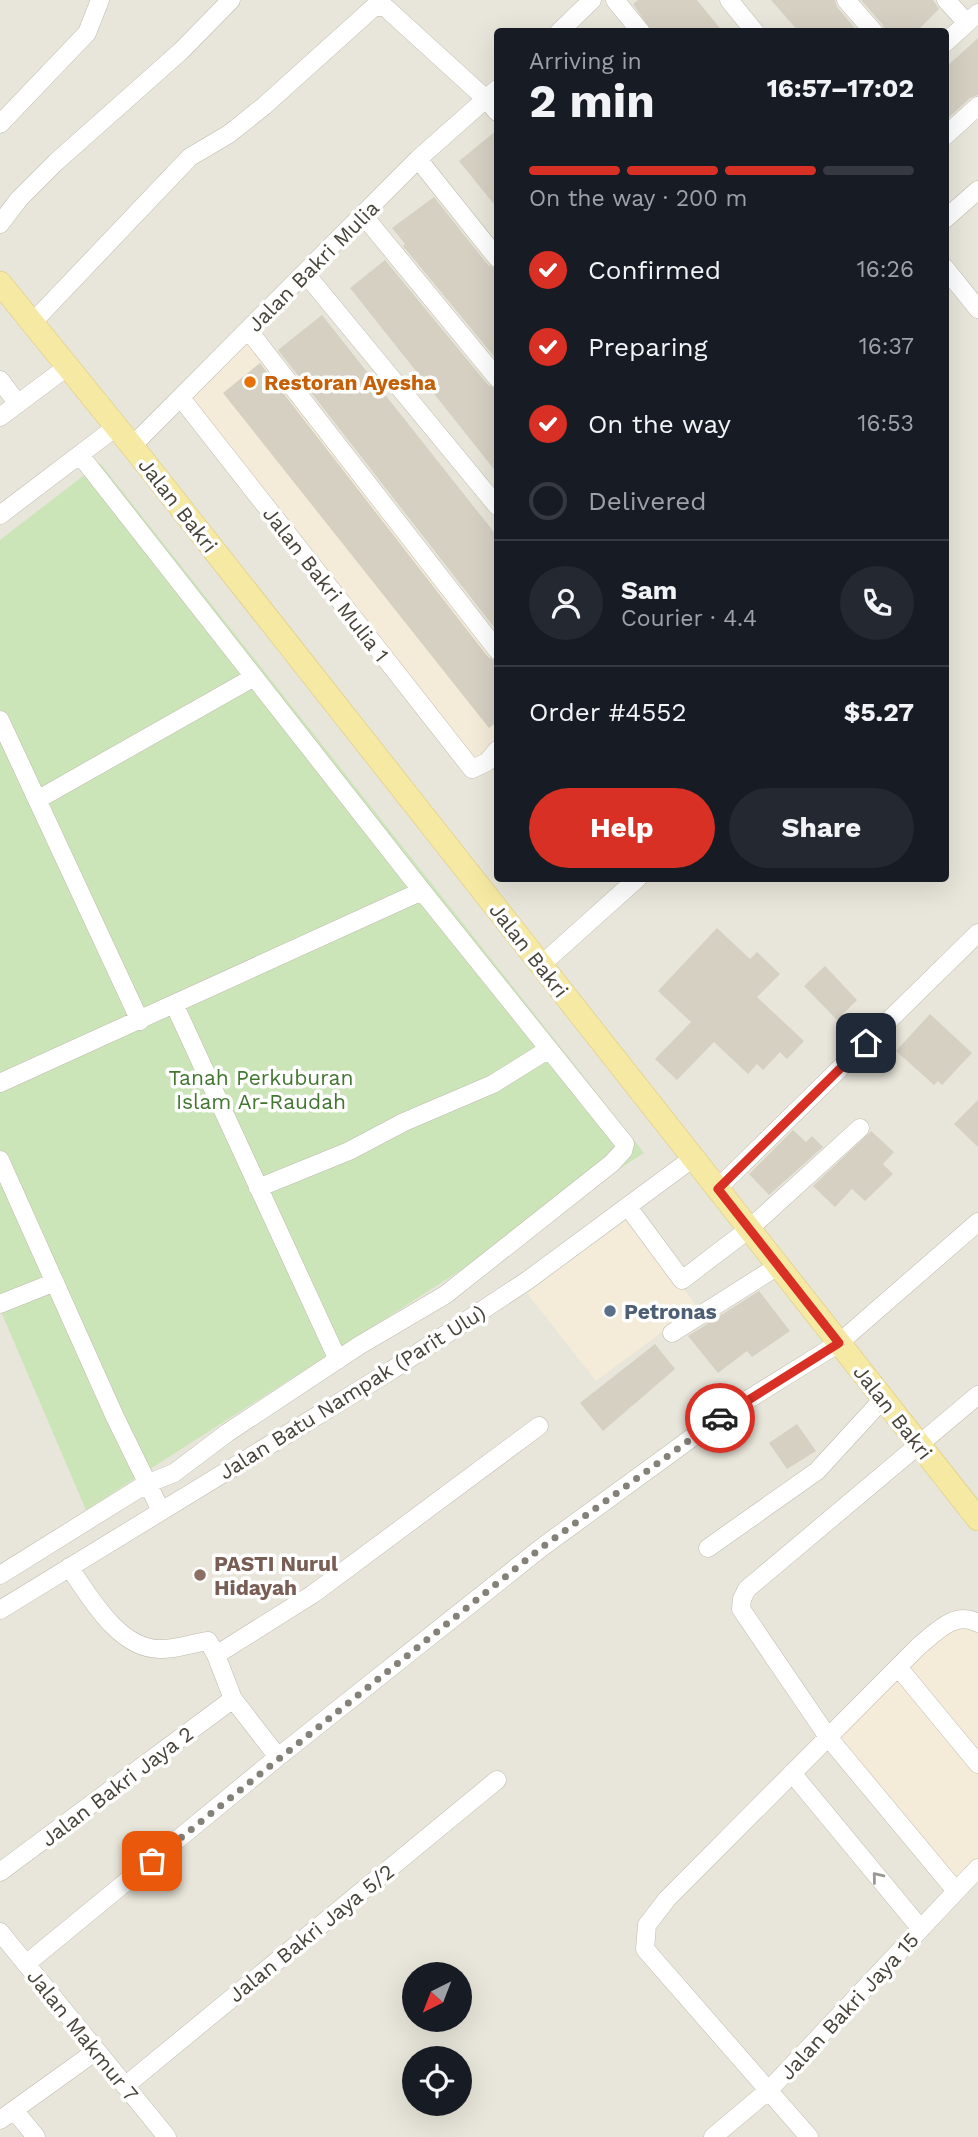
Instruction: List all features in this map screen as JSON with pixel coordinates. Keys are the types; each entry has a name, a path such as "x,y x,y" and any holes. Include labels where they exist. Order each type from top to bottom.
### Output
{"main road":[{"name":"Jalan Bakri","path":"0,283 117,427 978,1519"}],"street":[{"path":"0,124 87,33 100,0"},
{"path":"0,224 19,199 56,162 181,51 231,0"},
{"path":"563,28 592,0"},
{"path":"615,0 638,28"},
{"path":"729,0 752,28"},
{"path":"846,0 870,28"},
{"path":"946,0 973,18 949,39"},
{"path":"32,323 132,214 190,157 229,134 264,106 374,7 385,8 493,100"},
{"name":"Jalan Bakri Mulia","path":"132,446 418,159 493,100"},
{"path":"949,132 978,106"},
{"path":"418,159 494,254"},
{"path":"949,215 978,190"},
{"path":"363,215 494,374"},
{"path":"305,273 494,502"},
{"path":"949,273 978,309"},
{"path":"249,331 494,646"},
{"path":"0,417 67,367"},
{"path":"0,380 18,404"},
{"name":"Jalan Bakri Mulia 1","path":"181,398 472,769 487,762 494,754"},
{"path":"0,516 117,427"},
{"path":"0,1575 146,1485 174,1473 227,1433 338,1360 445,1295 612,1163 623,1151 625,1144 79,455"},
{"path":"37,800 254,677"},
{"path":"0,720 140,1021"},
{"path":"541,965 634,882"},
{"path":"0,1083 175,1006 422,891"},
{"path":"718,1189 978,933"},
{"path":"175,1006 338,1360"},
{"path":"258,1188 349,1151 404,1122 492,1084 550,1049"},
{"path":"628,1206 682,1280 749,1229 860,1128"},
{"name":"Jalan Batu Nampak (Parit Ulu)","path":"0,1610 404,1362 528,1280 693,1158"},
{"path":"0,1160 146,1485 161,1511"},
{"path":"26,1964 278,1757 531,1557 664,1457 756,1394 839,1343 978,1222"},
{"path":"673,1334 778,1266"},
{"path":"0,1304 55,1282"},
{"path":"956,1891 828,1737 741,1609 747,1589 978,1395"},
{"path":"708,1548 817,1471 883,1399"},
{"path":"216,1656 313,1594 539,1426"},
{"path":"69,1567 98,1608 138,1645 164,1649 208,1641 233,1699 278,1757"},
{"path":"809,2137 645,1949 647,1925 667,1899 792,1773 944,1626 958,1619 970,1618 978,1623"},
{"path":"898,1668 978,1764"},
{"name":"Jalan Bakri Jaya 2","path":"0,1872 233,1699"},
{"path":"792,1773 921,1929"},
{"name":"Jalan Bakri Jaya 5/2","path":"125,2086 497,1780"},
{"name":"Jalan Bakri Jaya 15","path":"713,2137 769,2090 978,1868"},
{"name":"Jalan Makmur 7","path":"0,1932 167,2137"},
{"path":"36,2137 7,2115 96,2050"}],"shaded area":[{"path":"0,0 978,0 978,2137 0,2137"},
{"path":"247,323 494,638 494,758 467,775 172,398"},
{"path":"629,1218 697,1306 596,1381 527,1293"},
{"path":"978,1616 978,1878 956,1901 820,1738 913,1642"}],"green space":[{"name":"Tanah Perkuburan Islam Ar-Raudah","path":"100,463 644,1153 86,1510 0,1309 0,540"}],"building":[{"path":"638,0 697,0 720,28 649,28 633,4"},
{"path":"771,0 835,0 837,7 855,28 796,28"},
{"path":"861,0 933,0 939,9 920,28 884,28"},
{"path":"978,38 978,95 970,98 949,117 949,64"},
{"path":"494,132 494,204 459,161"},
{"path":"434,197 488,265 494,268 494,356 403,246 405,244 392,228"},
{"path":"385,260 488,385 494,388 494,469 350,288"},
{"path":"322,315 494,532 494,627 278,350"},
{"path":"260,363 488,657 494,660 494,724 489,728 223,393"},
{"path":"717,928 750,959 757,952 780,974 757,997 804,1041 787,1059 780,1052 763,1070 757,1064 748,1074 714,1042 677,1080 655,1059 691,1022 658,991"},
{"path":"825,966 857,1000 837,1020 804,986"},
{"path":"930,1014 972,1053 942,1085 938,1081 934,1085 896,1051"},
{"path":"978,1100 978,1147 954,1124"},
{"path":"793,1130 806,1142 812,1136 823,1147 769,1195 749,1174"},
{"path":"871,1131 894,1152 883,1164 893,1174 865,1201 852,1189 835,1207 813,1186"},
{"path":"759,1291 790,1331 752,1357 747,1351 718,1373 688,1336"},
{"path":"655,1344 675,1369 603,1431 580,1403"},
{"path":"797,1424 816,1451 787,1469 769,1443"}],"way so far":[{"path":"152,1861 541,1548 720,1418"}],"place":[{"name":"Restoran Ayesha","path":"250,382"},
{"name":"Petronas","path":"610,1311"},
{"name":"PASTI Nurul Hidayah","path":"200,1575"}],"route":[{"path":"720,1418 839,1343 718,1189 866,1043"}]}
